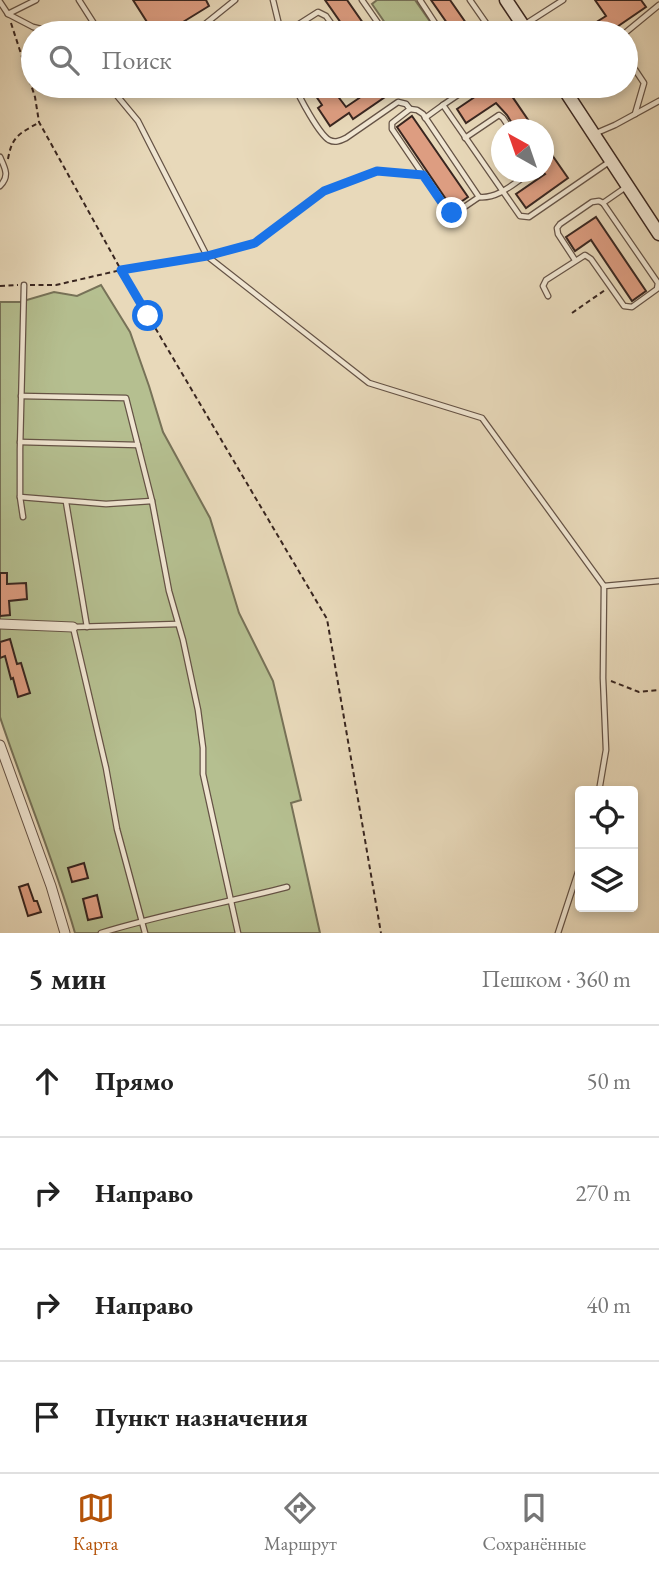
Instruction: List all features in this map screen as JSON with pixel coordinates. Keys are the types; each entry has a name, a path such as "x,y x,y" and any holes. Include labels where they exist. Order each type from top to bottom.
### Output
{"main road":[{"path":"506,0 520,21"},
{"path":"570,98 658,232"}],"street":[{"path":"0,624 73,627"},
{"path":"0,745 51,886 65,933"}],"lane":[{"path":"8,14 36,0"},
{"path":"79,0 92,21"},
{"path":"209,21 235,0"},
{"path":"273,0 279,21"},
{"path":"419,0 434,21"},
{"path":"470,0 485,21"},
{"path":"538,21 563,0"},
{"path":"364,1 377,21"},
{"path":"0,2 8,14 21,21"},
{"path":"638,22 659,5"},
{"path":"303,21 318,12 322,12 330,21"},
{"path":"635,114 644,83 638,74"},
{"path":"119,98 138,121 207,256 369,383 482,418 604,586 603,678 606,750 600,786"},
{"path":"300,98 326,137 334,141 340,141 398,102 404,103 410,110"},
{"path":"425,118 453,98"},
{"path":"594,134 659,101"},
{"path":"443,105 522,217 528,217 611,160"},
{"path":"479,197 419,111 410,110 394,120 391,126 450,212 457,212 479,197 492,197 516,182"},
{"path":"465,138 491,120"},
{"path":"0,157 6,171 6,177 0,186"},
{"path":"603,203 628,186"},
{"path":"548,296 543,286 546,280 575,260 582,255 588,255 622,304 628,307 632,307 657,289 659,283 599,201 592,202 557,228 575,260"},
{"path":"23,517 20,497 20,442 24,285"},
{"path":"21,396 126,398 152,501 169,591 198,710 203,774 238,933"},
{"path":"20,442 138,445"},
{"path":"20,497 106,504 152,501"},
{"path":"66,502 88,628"},
{"path":"604,586 659,581"},
{"path":"145,933 117,829 106,768 73,627 178,624"},
{"path":"558,933 575,881"},
{"path":"101,933 288,887"}],"path":[{"path":"8,14 21,54"},
{"path":"35,98 39,122 121,270 327,619 381,933"},
{"path":"6,171 12,142 39,122"},
{"path":"0,286 56,285 121,270 207,256 255,243 324,191 377,171 423,175"},
{"path":"572,313 610,287"},
{"path":"603,678 639,692 659,690"}],"green space":[{"path":"377,0 415,0 430,21 384,21 372,4"},
{"path":"101,285 130,332 163,432 210,518 239,613 273,681 301,800 291,803 320,933 75,933 0,717 0,302 20,302 54,292 77,296"}],"building":[{"path":"133,0 206,0 209,6 185,21 146,21"},
{"path":"325,0 347,0 362,21 340,21"},
{"path":"431,0 450,0 465,21 446,21"},
{"path":"595,0 641,0 646,7 626,21 598,21 606,16"},
{"path":"317,98 339,98 346,107 359,98 384,98 353,119 349,113 330,126 318,108 322,105"},
{"path":"473,98 513,98 528,119 509,119 496,103 466,123 457,109"},
{"path":"412,116 468,197 452,208 397,127"},
{"path":"554,158 568,178 526,208 516,194 533,182 554,182"},
{"path":"596,217 646,291 632,301 591,240 575,251 566,237"},
{"path":"0,573 7,573 7,584 26,583 27,599 9,601 10,615 0,616"},
{"path":"10,639 17,664 21,663 30,693 18,697 5,656 0,658 0,642"},
{"path":"84,863 88,878 72,882 68,868"},
{"path":"28,884 41,912 28,916 19,887"},
{"path":"97,895 102,917 88,920 83,899"}],"route":[{"path":"148,316 121,270 207,256 255,243 324,191 377,171 423,175 447,210 452,213"}]}
